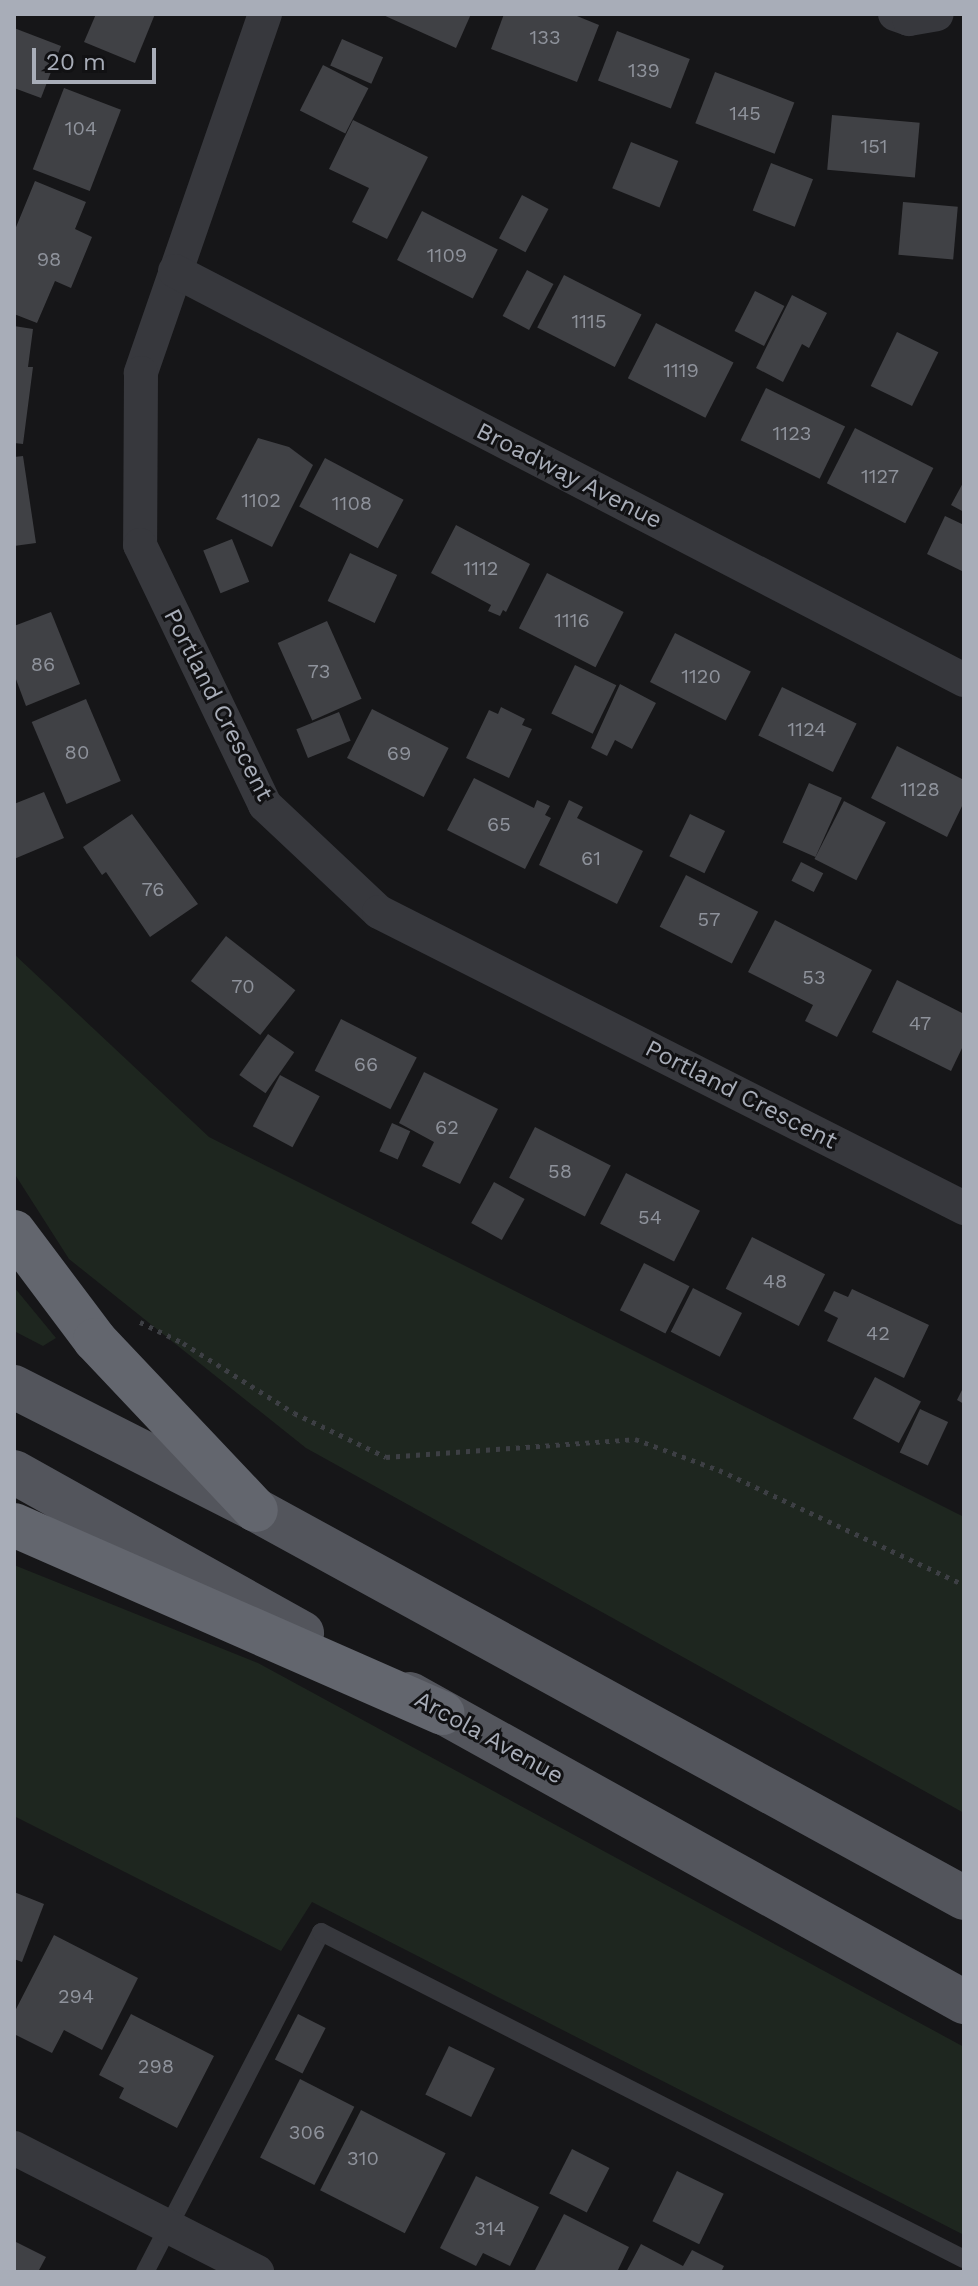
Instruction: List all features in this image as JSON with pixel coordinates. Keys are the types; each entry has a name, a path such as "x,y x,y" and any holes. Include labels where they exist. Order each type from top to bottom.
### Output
{"highway":[{"path":"14,1232 95,1340 256,1510"},
{"path":"14,1525 443,1713"}],"main road":[{"path":"14,1387 256,1510 964,1898"},
{"name":"Arcola Avenue","path":"14,1472 964,2002"}],"street":[{"name":"Portland Crescent","path":"265,14 141,373 140,545 265,805 379,912 964,1208"},
{"path":"895,14 909,19 937,14"},
{"name":"Broadway Avenue","path":"175,271 964,680"},
{"path":"14,2148 257,2272"}],"lane":[{"path":"145,2272 321,1932 964,2259"}],"path":[{"path":"95,1340 122,1313 183,1343 294,1413 386,1457 635,1439 719,1470 964,1585"}],"shaded area":[{"path":"14,954 209,1137 964,1517 964,1813 306,1448 69,1259 14,1173"},
{"path":"14,1287 56,1338 43,1346 14,1331"},
{"path":"14,1565 258,1663 964,2047 964,2235 312,1902 281,1951 14,1816"}],"building":[{"path":"96,14 155,14 135,63 84,42"},
{"path":"381,14 471,14 456,48"},
{"path":"504,14 572,14 599,25 577,82 491,49"},
{"path":"14,28 61,46 41,98 14,88"},
{"path":"617,31 690,59 671,108 598,80"},
{"path":"342,39 383,57 371,84 330,65"},
{"path":"323,65 368,88 345,134 300,110"},
{"path":"715,72 794,102 775,154 695,123"},
{"path":"64,88 121,110 90,191 33,169"},
{"path":"832,115 920,123 915,177 827,170"},
{"path":"353,120 428,157 387,239 352,222 369,188 329,169"},
{"path":"631,142 678,161 660,207 612,188"},
{"path":"771,163 813,179 795,227 753,211"},
{"path":"35,181 86,202 75,229 92,237 71,288 55,281 37,323 14,314 14,232"},
{"path":"522,195 548,209 525,252 499,238"},
{"path":"903,202 958,207 953,260 898,255"},
{"path":"422,211 498,250 473,299 397,260"},
{"path":"527,270 553,284 529,330 503,316"},
{"path":"564,275 642,314 615,367 537,328"},
{"path":"755,291 784,306 764,346 735,331"},
{"path":"792,295 827,313 809,348 802,344 783,382 756,368"},
{"path":"656,323 734,362 705,418 628,378"},
{"path":"14,326 33,329 28,367 33,367 23,444 14,443"},
{"path":"897,332 938,352 912,406 871,386"},
{"path":"766,388 845,427 820,479 741,440"},
{"path":"855,428 933,468 905,523 827,483"},
{"path":"258,438 289,447 313,465 272,547 216,519"},
{"path":"23,456 36,543 14,546 14,457"},
{"path":"325,458 404,500 378,548 299,507"},
{"path":"964,481 964,512 951,505"},
{"path":"945,516 964,525 964,572 927,554"},
{"path":"456,525 530,564 506,612 503,610 500,616 488,611 491,605 431,573"},
{"path":"232,539 249,582 220,593 203,551"},
{"path":"350,553 397,575 375,623 328,601"},
{"path":"547,573 624,612 595,667 519,628"},
{"path":"51,612 80,684 26,706 14,674 14,626"},
{"path":"327,621 362,699 312,721 278,643"},
{"path":"675,633 751,672 726,721 650,682"},
{"path":"575,665 616,685 593,734 551,714"},
{"path":"620,684 656,703 632,749 615,740 607,756 591,748"},
{"path":"782,687 857,723 833,772 758,736"},
{"path":"86,699 121,781 66,804 32,722"},
{"path":"501,707 525,719 522,725 532,729 509,778 466,758 489,710 498,714"},
{"path":"372,709 449,748 424,797 347,758"},
{"path":"339,712 351,741 308,758 296,729"},
{"path":"897,746 964,780 964,802 947,837 871,798"},
{"path":"474,778 534,808 537,800 550,806 545,815 551,818 525,869 447,830"},
{"path":"809,783 842,798 815,857 783,842"},
{"path":"44,792 64,838 14,859 14,804"},
{"path":"569,800 583,807 577,818 643,851 617,904 539,865"},
{"path":"844,801 886,822 856,880 814,859"},
{"path":"132,814 198,904 150,937 106,872 102,875 83,847"},
{"path":"690,814 725,831 704,873 669,856"},
{"path":"801,862 823,873 814,892 791,881"},
{"path":"686,875 758,912 732,963 660,927"},
{"path":"775,920 872,970 837,1037 805,1021 813,1005 748,972"},
{"path":"226,936 295,990 260,1035 191,981"},
{"path":"897,980 964,1014 964,1044 951,1071 872,1032"},
{"path":"341,1019 417,1058 390,1109 315,1071"},
{"path":"268,1034 294,1052 266,1093 239,1075"},
{"path":"424,1072 498,1109 460,1184 422,1166 434,1142 399,1123"},
{"path":"280,1075 320,1096 293,1147 253,1126"},
{"path":"392,1123 410,1131 398,1159 379,1151"},
{"path":"535,1127 611,1166 585,1216 509,1178"},
{"path":"626,1173 700,1211 674,1261 600,1224"},
{"path":"494,1182 525,1199 502,1240 471,1223"},
{"path":"752,1237 825,1274 799,1326 726,1289"},
{"path":"644,1263 689,1286 665,1333 620,1310"},
{"path":"693,1288 742,1313 720,1357 671,1332"},
{"path":"852,1289 929,1325 904,1378 827,1341 838,1318 824,1311 834,1291 848,1297"},
{"path":"875,1377 921,1401 899,1443 853,1418"},
{"path":"964,1386 964,1404 957,1400"},
{"path":"920,1409 948,1422 928,1466 900,1453"},
{"path":"14,1892 44,1904 22,1962 14,1959"},
{"path":"54,1935 138,1978 102,2050 64,2030 52,2053 14,2034 14,2013"},
{"path":"131,2014 214,2056 177,2128 119,2098 124,2088 99,2075"},
{"path":"298,2014 326,2028 302,2074 275,2059"},
{"path":"449,2046 495,2068 471,2117 425,2095"},
{"path":"300,2079 354,2107 314,2185 260,2157"},
{"path":"361,2110 446,2153 405,2233 320,2190"},
{"path":"572,2149 609,2168 587,2213 549,2194"},
{"path":"677,2171 724,2194 699,2244 652,2221"},
{"path":"476,2176 539,2207 510,2266 483,2253 476,2266 440,2248"},
{"path":"564,2214 629,2247 617,2272 534,2272"},
{"path":"14,2241 46,2257 38,2272 14,2272"},
{"path":"641,2244 683,2266 692,2250 724,2266 721,2272 626,2272"}]}
